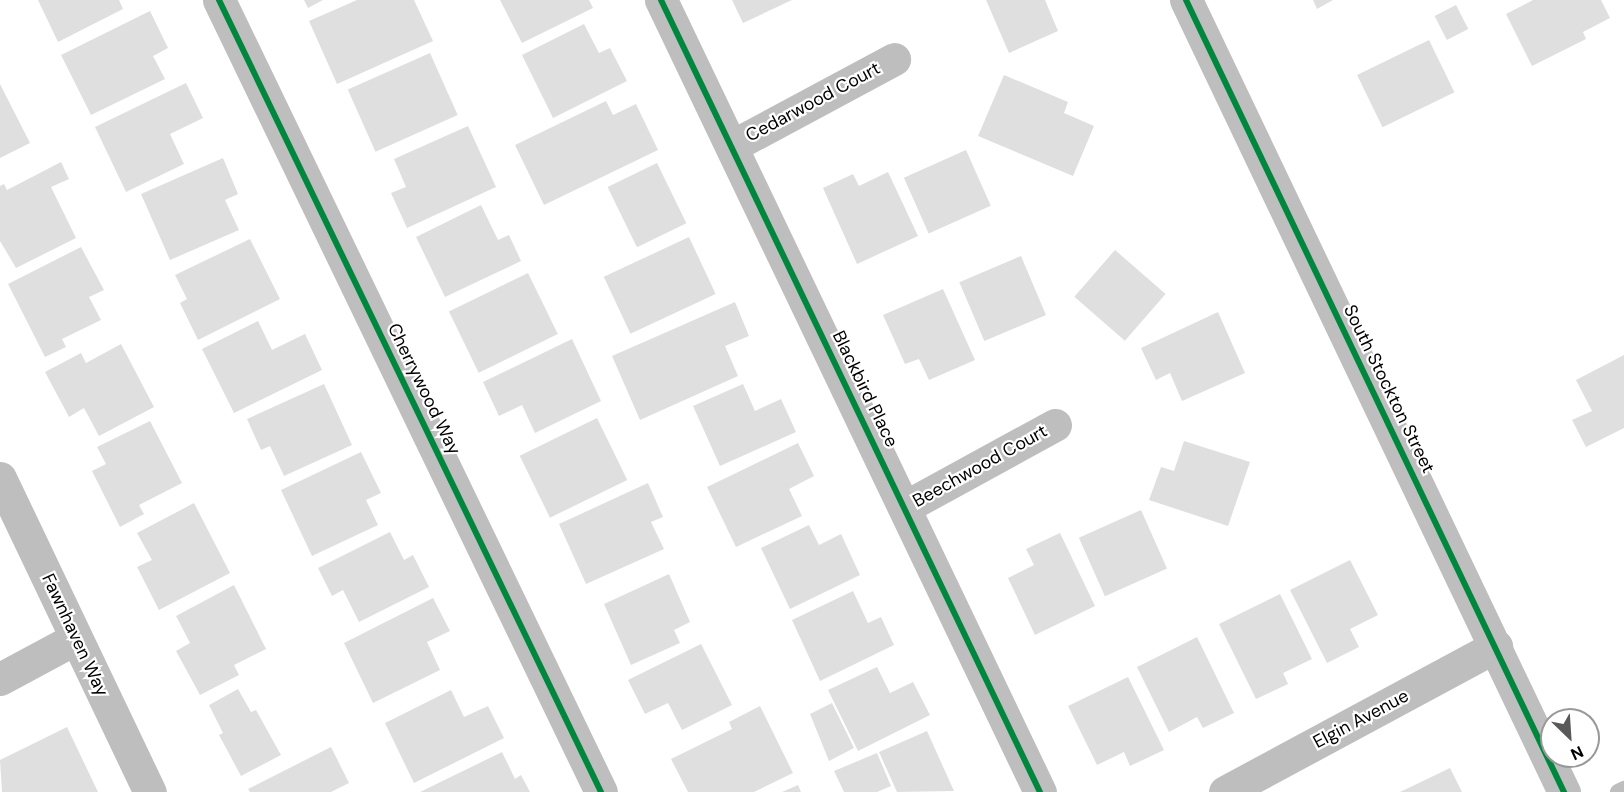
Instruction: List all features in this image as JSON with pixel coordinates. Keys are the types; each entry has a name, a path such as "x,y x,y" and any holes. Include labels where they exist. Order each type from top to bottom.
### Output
{"street":[{"name":"Cherrywood Way","path":"219,0 601,792"},
{"name":"Blackbird Place","path":"661,0 1040,792"},
{"name":"South Stockton Street","path":"1186,0 1564,792"},
{"name":"Cedarwood Court","path":"732,146 894,59"},
{"name":"Beechwood Court","path":"905,507 1055,425"},
{"name":"Fawnhaven Way","path":"0,477 150,792"},
{"path":"0,679 76,638"},
{"name":"Elgin Avenue","path":"1225,792 1496,646"}],"lane":[{"path":"1618,792 1624,789"}],"building":[{"path":"38,0 119,0 123,9 58,42"},
{"path":"304,0 323,0 308,8"},
{"path":"357,0 414,0 433,41 337,84 309,21"},
{"path":"500,0 589,0 593,8 522,43"},
{"path":"732,0 792,0 743,23"},
{"path":"986,0 1045,0 1058,31 1009,53"},
{"path":"1313,0 1333,0 1317,9"},
{"path":"1533,0 1601,0 1610,18 1583,32 1586,39 1532,66 1506,14"},
{"path":"1456,5 1468,29 1447,40 1435,16"},
{"path":"150,11 168,48 153,56 165,79 91,115 61,55"},
{"path":"584,24 599,53 610,48 627,81 553,118 522,55"},
{"path":"1429,40 1454,92 1383,127 1357,75"},
{"path":"430,53 458,115 375,152 348,90"},
{"path":"1004,75 1068,102 1064,113 1094,126 1073,176 978,136"},
{"path":"186,83 203,118 170,134 184,164 126,192 95,127"},
{"path":"0,84 30,143 0,158"},
{"path":"606,101 613,115 636,104 658,150 544,205 515,145"},
{"path":"468,126 496,187 407,228 391,193 406,187 394,159"},
{"path":"966,150 991,206 929,233 904,178"},
{"path":"223,158 238,194 225,200 239,230 170,260 141,194"},
{"path":"61,162 69,179 51,187 76,238 16,268 0,241 0,186 4,184 7,190"},
{"path":"657,163 686,223 637,247 608,187"},
{"path":"888,172 918,236 857,264 823,188 853,174 859,186"},
{"path":"481,205 498,240 509,235 521,261 445,297 416,237"},
{"path":"689,237 716,294 630,334 604,277"},
{"path":"250,239 280,299 198,340 180,303 187,299 175,275"},
{"path":"81,247 104,290 89,297 101,320 62,339 66,347 45,357 8,284"},
{"path":"1115,250 1166,294 1125,341 1074,297"},
{"path":"1021,256 1046,315 984,341 959,282"},
{"path":"528,273 558,334 479,373 449,312"},
{"path":"943,289 975,360 929,380 919,359 905,364 883,315"},
{"path":"735,302 749,336 725,346 738,376 640,420 612,356"},
{"path":"1218,312 1245,373 1182,401 1170,373 1156,380 1141,348"},
{"path":"258,321 272,350 305,334 322,370 234,413 202,349"},
{"path":"572,339 601,401 535,433 522,405 499,416 483,382"},
{"path":"121,344 154,407 99,436 84,408 69,417 45,372 81,353 86,363"},
{"path":"1624,355 1624,428 1586,447 1572,420 1592,411 1576,380"},
{"path":"324,384 352,445 284,476 270,446 261,450 247,419"},
{"path":"743,384 755,411 781,399 796,432 720,466 693,406"},
{"path":"597,418 627,480 550,518 520,456"},
{"path":"150,421 182,483 139,505 144,514 120,527 92,471 106,464 97,447"},
{"path":"1184,441 1250,462 1228,526 1149,500 1161,467 1174,471"},
{"path":"798,443 814,476 789,489 802,516 736,547 707,487"},
{"path":"361,452 381,493 366,500 378,525 312,556 281,490"},
{"path":"648,483 663,517 651,522 664,549 586,584 559,524"},
{"path":"194,503 230,573 159,610 137,567 152,560 137,533"},
{"path":"1141,510 1167,568 1105,596 1079,538"},
{"path":"809,525 819,545 841,534 860,575 790,609 761,548"},
{"path":"390,532 404,560 413,555 429,587 359,622 343,590 332,596 318,568"},
{"path":"1060,533 1095,606 1035,635 1008,578 1034,565 1026,549"},
{"path":"1350,560 1378,615 1350,629 1359,647 1327,663 1290,590"},
{"path":"669,574 690,622 674,630 680,643 631,665 604,604"},
{"path":"234,585 266,649 234,665 239,675 200,695 176,651 190,643 176,616"},
{"path":"853,591 868,623 881,617 894,645 820,681 792,620"},
{"path":"1280,594 1312,659 1283,673 1288,684 1256,699 1219,624"},
{"path":"433,598 450,631 427,642 440,670 373,703 344,643"},
{"path":"1197,637 1234,713 1203,728 1197,717 1169,732 1137,667"},
{"path":"701,644 732,705 682,730 668,703 645,714 628,680"},
{"path":"877,667 890,693 913,682 930,715 858,751 828,690"},
{"path":"1128,677 1164,750 1130,766 1124,752 1097,765 1068,706"},
{"path":"238,689 251,712 256,710 281,755 241,776 219,735 223,733 209,705"},
{"path":"451,690 464,717 488,706 504,738 414,783 385,723"},
{"path":"832,703 854,748 829,761 810,714"},
{"path":"760,706 793,773 754,792 688,792 671,759 732,729 729,722"},
{"path":"67,727 98,792 2,792 0,760"},
{"path":"927,731 954,791 897,792 879,752"},
{"path":"331,747 349,783 331,792 250,792 248,789"},
{"path":"502,752 515,779 521,775 530,792 420,792"},
{"path":"877,753 891,786 877,792 844,792 834,771"},
{"path":"1450,768 1462,792 1400,792"},
{"path":"798,785 801,792 782,792"}],"cycle path":[{"path":"219,0 601,792"},
{"path":"661,0 1040,792"},
{"path":"1186,0 1564,792"}]}
